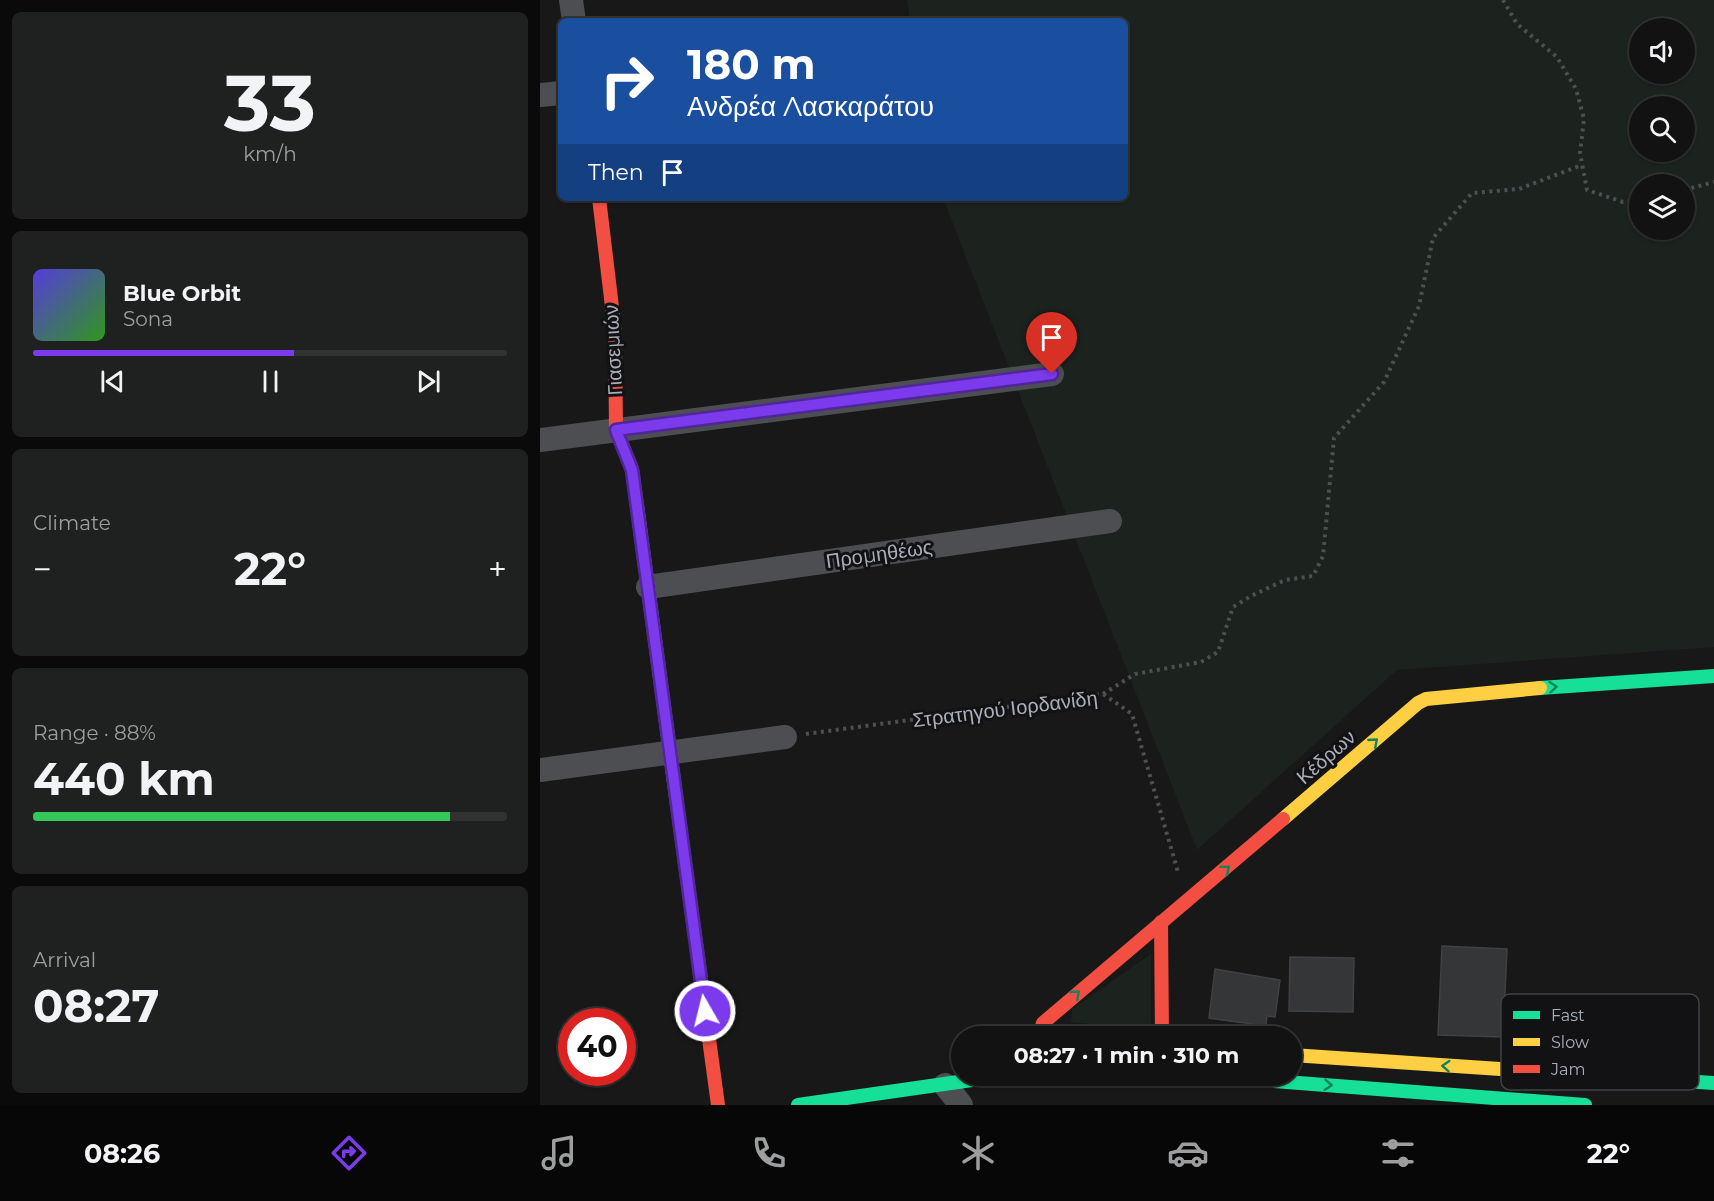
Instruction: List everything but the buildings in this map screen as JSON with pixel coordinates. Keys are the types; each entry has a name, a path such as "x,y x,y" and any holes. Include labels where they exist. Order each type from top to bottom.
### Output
{"street":[{"path":"571,0 574,18"},
{"path":"540,95 558,93"},
{"name":"Γιασεμιών","path":"599,201 615,332 616,430 632,470 718,1105"},
{"path":"540,440 1052,374"},
{"name":"Προμηθέως","path":"648,587 1110,521"},
{"name":"Κέδρων","path":"1042,1026 1418,703 1426,699 1552,687 1714,676"},
{"path":"540,770 785,737"},
{"path":"1161,922 1162,1026"},
{"path":"1302,1056 1501,1069"},
{"path":"1438,1100 1481,1068"},
{"path":"1699,1082 1714,1083"},
{"path":"798,1105 951,1084"},
{"path":"945,1085 961,1105"},
{"path":"1302,1086 1438,1100 1585,1105"}],"path":[{"path":"1503,0 1517,24 1557,57 1576,89 1584,119 1580,153 1587,190 1623,202 1629,201"},
{"path":"1103,694 1135,675 1201,662 1218,652 1233,607 1285,580 1312,576 1323,556 1334,438 1384,382 1419,306 1433,238 1472,193 1519,189 1582,165"},
{"path":"1695,187 1714,182"},
{"name":"Στρατηγού Ιορδανίδη","path":"785,737 1103,694 1132,714 1187,902"}],"shaded area":[{"path":"907,0 1714,0 1714,647 1397,670 1197,850 944,201 1128,201 1128,18 910,18"},
{"path":"1151,954 1151,1026 1107,1026 1071,1022 1072,1009"}],"traffic: fast":[{"path":"1540,688 1714,676"},
{"path":"1699,1082 1714,1083"},
{"path":"798,1105 951,1083"},
{"path":"1302,1083 1585,1105"}],"traffic: slow":[{"path":"637,506 677,804"},
{"path":"1283,819 1418,703 1426,699 1540,688"},
{"path":"1302,1056 1501,1069"}],"traffic: jam":[{"path":"599,201 615,332 616,430 632,469 637,506"},
{"path":"677,804 718,1105"},
{"path":"1042,1026 1283,819"},
{"path":"1161,922 1162,1026"}],"route":[{"path":"705,1011 632,470 616,430 1052,374"}]}
